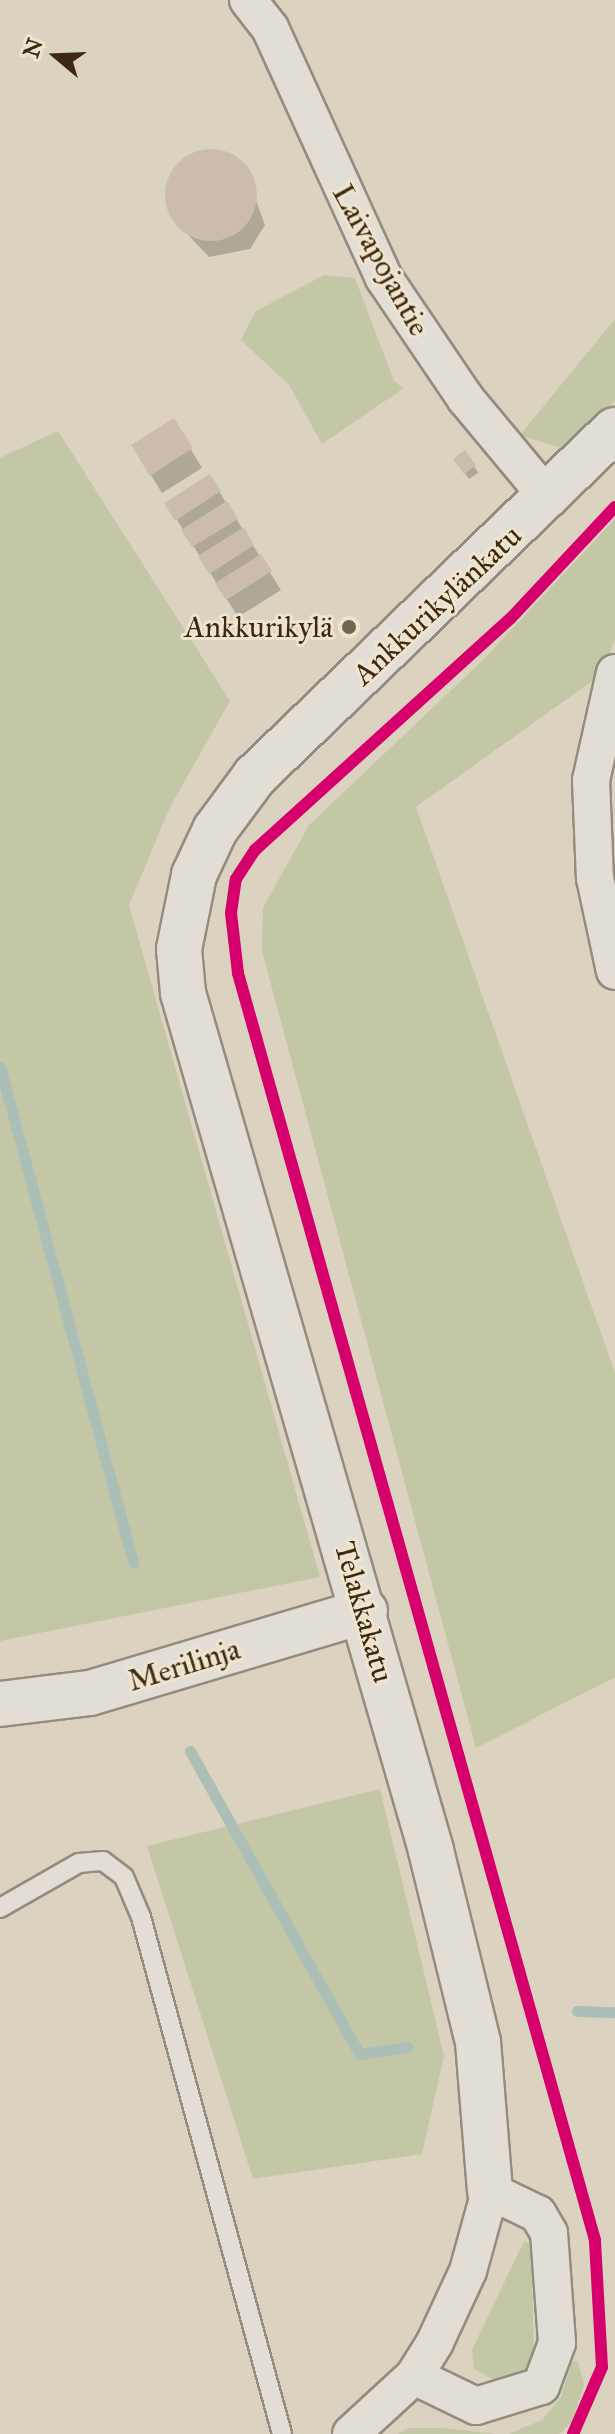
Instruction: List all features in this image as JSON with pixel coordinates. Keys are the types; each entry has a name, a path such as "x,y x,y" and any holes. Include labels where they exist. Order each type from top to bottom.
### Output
{"street":[{"name":"Laivapojantie","path":"248,0 270,28 384,278 466,399 549,499"},
{"name":"Ankkurikylänkatu","path":"255,776 549,499 615,430"},
{"path":"615,673 591,780 595,878 615,971"},
{"name":"Telakkakatu","path":"255,776 215,830 194,875 181,924 183,993 365,1611 478,2042 490,2191 468,2271 414,2376 351,2434"},
{"name":"Merilinja","path":"0,1704 90,1693 365,1611"},
{"path":"414,2376 476,2406 522,2397 551,2371 557,2343 549,2233 538,2214 490,2191"}],"lane":[{"path":"0,1908 79,1863 103,1861 124,1877 141,1917 282,2434"}],"green space":[{"path":"324,275 355,278 394,381 404,388 322,444 289,385 241,340 256,311"},
{"path":"615,319 615,401 564,449 520,435"},
{"path":"58,431 230,701 170,807 129,905 320,1577 0,1641 0,458"},
{"path":"615,519 615,638 602,674 416,807 615,1373 615,1677 476,1748 262,951 263,908 309,825 482,661"},
{"path":"380,1789 444,2056 422,2154 253,2179 147,1846"},
{"path":"524,2241 531,2245 534,2353 525,2376 500,2383 474,2369 472,2350"},
{"path":"572,2361 578,2361 584,2385 572,2422 559,2434 508,2434 542,2420 561,2397"},
{"path":"409,2428 443,2428 497,2434 397,2434"}],"building":[{"path":"211,149 228,153 243,163 253,178 257,195 253,212 243,227 228,237 211,241 194,237 179,227 169,212 165,195 169,178 179,163 194,153"},
{"path":"174,418 193,448 150,476 131,445"},
{"path":"465,450 476,465 464,474 453,459"},
{"path":"210,474 221,491 175,521 164,503"},
{"path":"227,501 238,519 192,547 181,530"},
{"path":"244,527 254,545 209,574 198,556"},
{"path":"261,554 272,571 226,600 215,583"}],"waterway":[{"path":"0,1067 133,1562"},
{"path":"190,1751 359,2054 407,2047"},
{"path":"577,2011 615,2012"}],"cycle path":[{"path":"573,2434 602,2367 595,2240 238,973 231,913 236,879 255,850 511,618 615,507"}],"place":[{"name":"Ankkurikylä","path":"349,627"}]}
